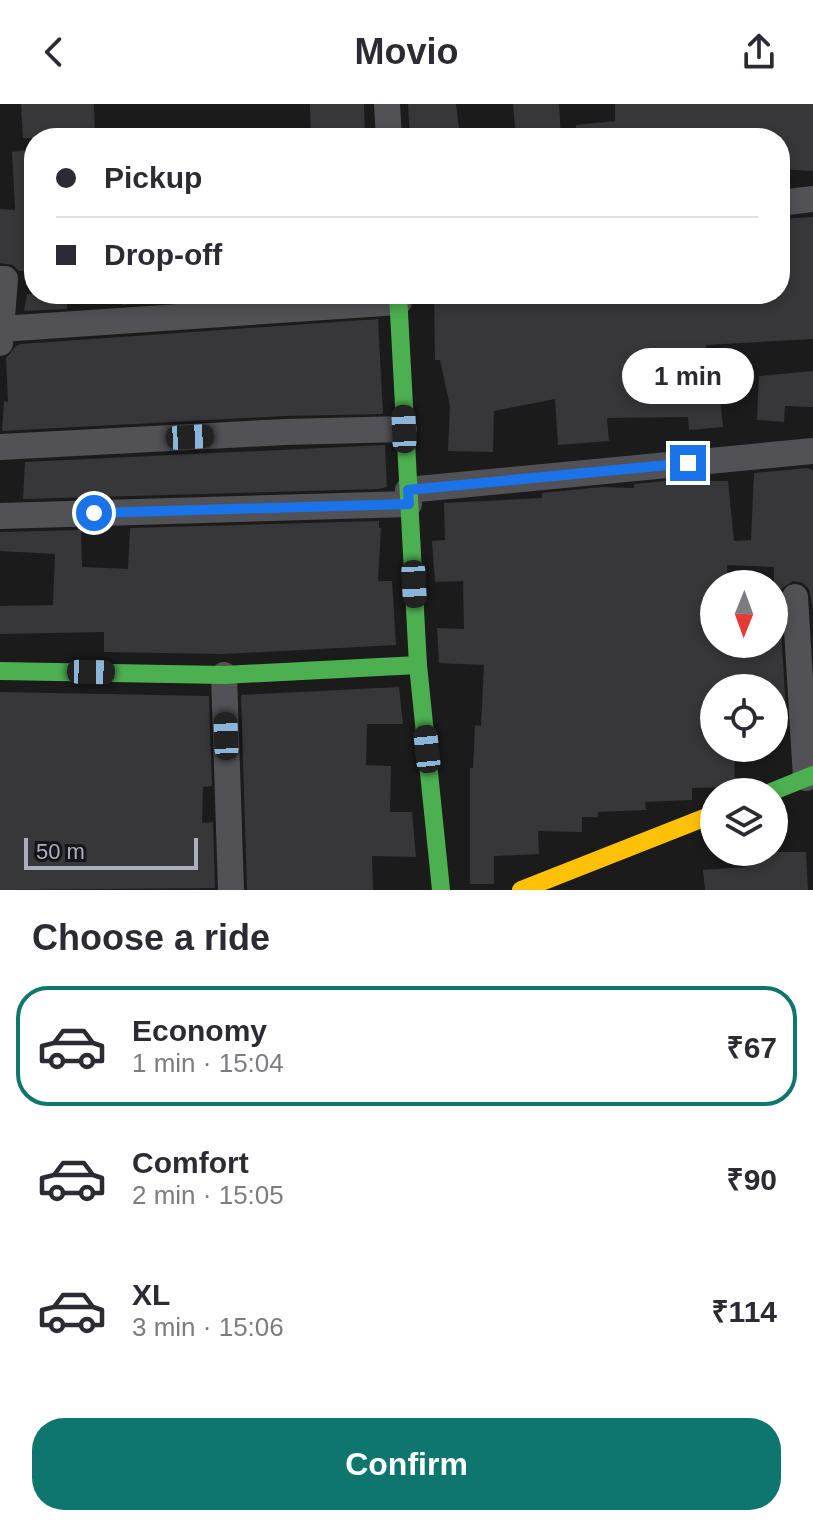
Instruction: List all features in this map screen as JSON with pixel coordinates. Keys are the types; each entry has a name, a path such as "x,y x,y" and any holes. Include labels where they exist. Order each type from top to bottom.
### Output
{"street":[{"path":"387,104 388,128"},
{"path":"790,202 813,199"},
{"path":"0,279 5,279 0,347"},
{"path":"1,329 321,304"},
{"path":"398,304 418,665 441,890"},
{"path":"0,447 404,429"},
{"path":"0,516 409,497 813,451"},
{"path":"795,597 811,783"},
{"path":"0,671 224,675 418,665"},
{"path":"224,675 231,890"},
{"path":"788,788 811,783"},
{"path":"788,800 811,783"},
{"path":"521,890 700,820"}],"building":[{"path":"21,104 94,104 95,128 24,128 23,138"},
{"path":"310,104 364,104 365,128 311,128"},
{"path":"408,104 456,104 459,128 409,128"},
{"path":"513,104 559,104 560,128 515,128"},
{"path":"615,104 813,104 813,171 790,170 790,128 576,128 576,125 615,121"},
{"path":"24,150 24,271 0,263 0,209 15,210 12,152"},
{"path":"813,217 813,339 706,345 706,381 718,380 723,427 689,430 688,417 607,418 609,441 558,445 555,399 494,411 493,452 448,451 450,406 440,360 435,360 434,304 790,304 790,218"},
{"path":"25,304 67,304 67,309 24,311"},
{"path":"378,319 383,414 2,431 4,401 8,402 6,358 21,344"},
{"path":"813,371 813,407 785,406 784,422 757,420 759,376"},
{"path":"385,445 387,487 379,489 23,499 25,462"},
{"path":"813,470 813,610 809,589 803,583 793,581 788,584 788,570 727,565 727,570 700,570 700,658 783,658 784,674 700,674 700,762 734,762 735,778 700,778 700,788 692,788 692,800 645,802 646,810 598,812 598,817 582,817 582,832 538,831 539,854 494,856 494,884 470,884 470,768 473,768 475,725 481,726 484,665 439,663 437,628 464,629 463,581 435,582 432,541 445,540 444,503 542,498 542,493 602,487 634,488 634,484 665,481 728,481 734,541 751,540 754,473"},
{"path":"379,521 378,581 392,581 396,645 224,654 104,652 104,632 0,634 0,606 53,605 55,554 0,551 0,532 81,530 82,567 128,569 130,528"},
{"path":"399,687 403,724 367,724 366,765 391,766 390,812 412,812 416,857 372,856 373,890 247,890 241,695"},
{"path":"0,692 209,696 212,786 203,787 202,823 213,822 215,888 0,890"},
{"path":"788,852 806,852 808,890 705,890 703,870 788,866"}],"traffic: fast":[{"path":"399,304 418,665 441,890"},
{"path":"0,671 224,675 418,665"},
{"path":"788,785 813,775"}],"traffic: slow":[{"path":"521,890 700,820"}],"route":[{"path":"94,513 409,504 408,490 688,463"}]}
